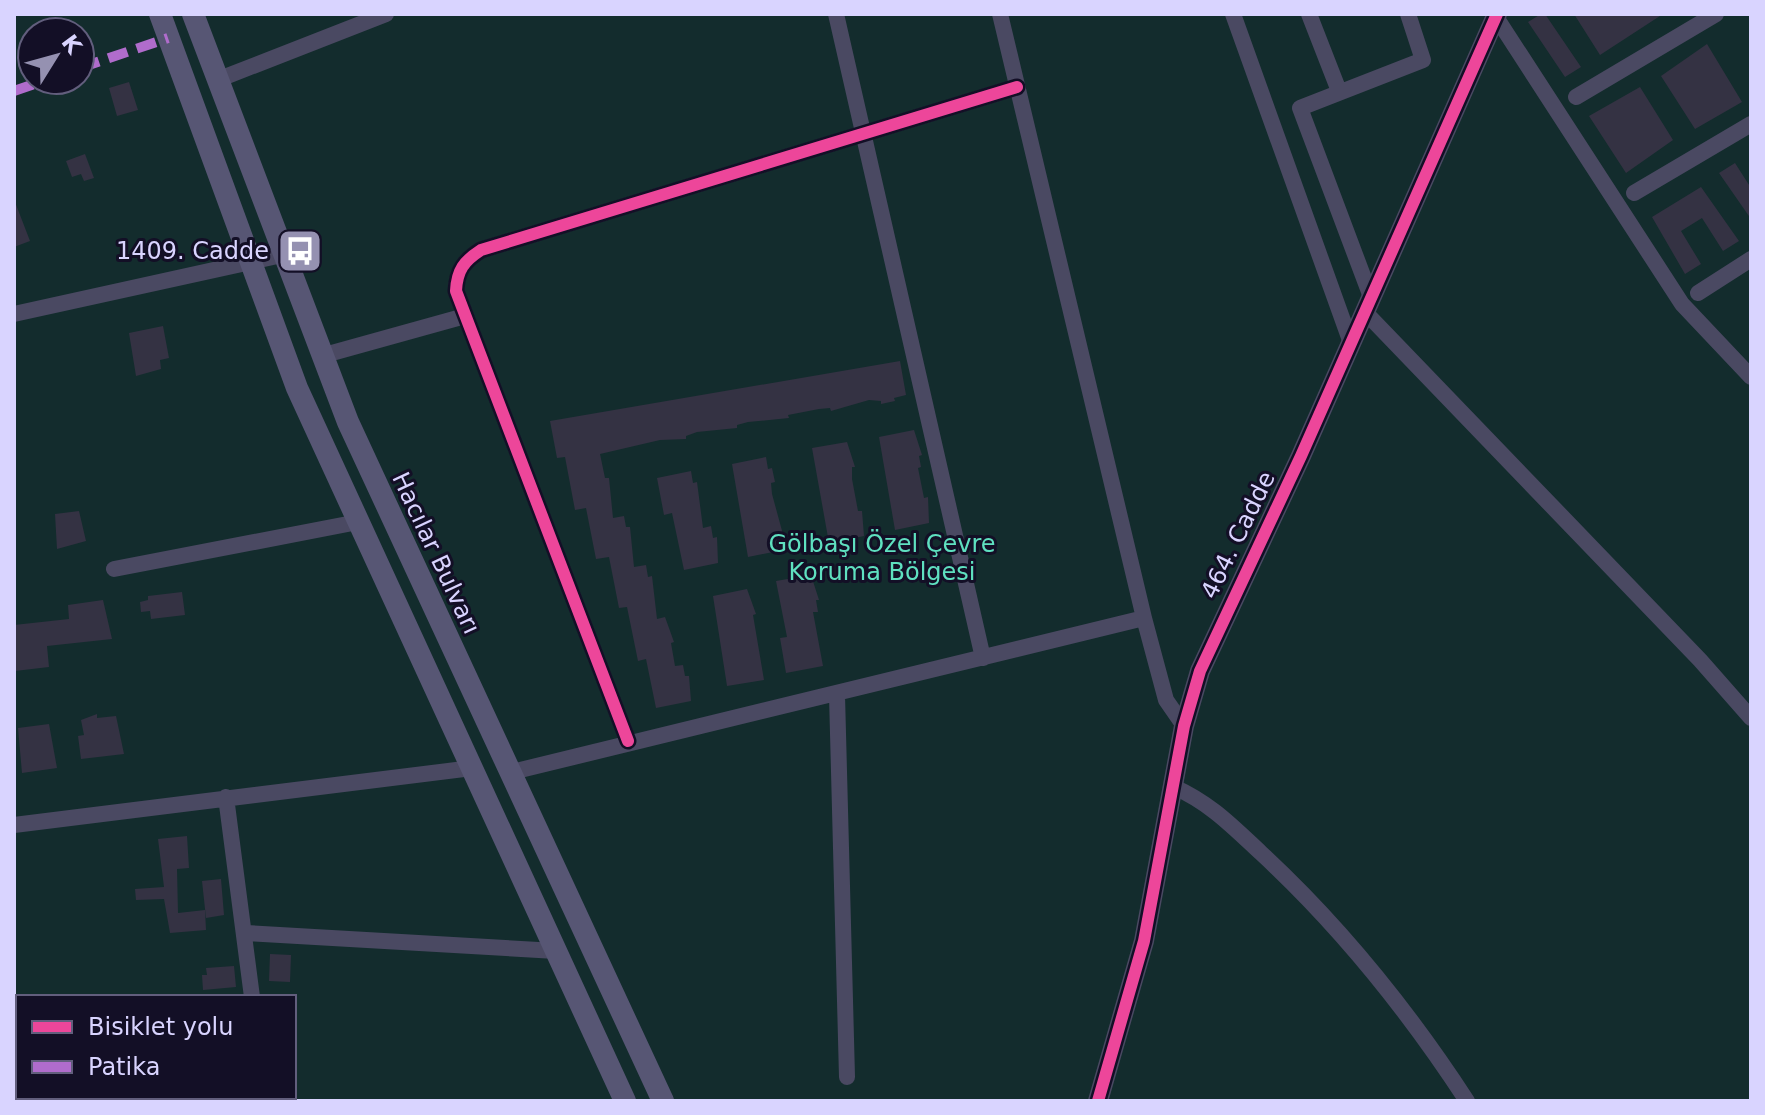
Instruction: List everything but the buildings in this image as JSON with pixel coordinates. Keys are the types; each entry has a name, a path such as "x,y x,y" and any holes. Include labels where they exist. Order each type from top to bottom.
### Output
{"main road":[{"path":"160,14 292,375 625,1101"},
{"name":"Hacılar Bulvarı","path":"193,14 321,356 406,550 663,1101"}],"street":[{"path":"217,80 386,14"},
{"path":"836,14 866,132 983,658"},
{"path":"1000,14 1144,618 1166,700 1184,726"},
{"path":"1233,14 1351,343"},
{"path":"1309,14 1339,91"},
{"path":"1408,14 1423,60 1300,108 1368,304 1751,718"},
{"path":"1576,97 1716,14"},
{"path":"1495,15 1682,304 1751,377"},
{"name":"464. Cadde","path":"1098,1101 1144,941 1184,726 1211,645 1351,343 1495,15"},
{"path":"628,741 456,291 457,276 464,261 481,250 1017,87"},
{"path":"1634,193 1751,124"},
{"path":"14,314 282,255"},
{"path":"1698,293 1751,259"},
{"path":"321,356 465,316"},
{"path":"114,569 358,522"},
{"path":"512,772 628,741 837,695 1144,618"},
{"path":"837,695 847,1077"},
{"path":"14,825 472,768"},
{"path":"1174,787 1202,799 1317,906 1362,955 1467,1101"},
{"path":"226,797 252,995"},
{"path":"246,933 556,951"}],"green space":[{"name":"Gölbaşı Özel Çevre Koruma Bölgesi","path":"14,14 1751,14 1751,1101 14,1101"}],"marked path":[{"path":"96,63 168,38"}],"cycle path":[{"path":"1098,1101 1144,941 1184,726 1200,671 1301,456 1497,14"},
{"path":"628,741 456,291 462,267 481,250 1017,87"}],"place":[{"name":"1409. Cadde","path":"300,251"}]}
